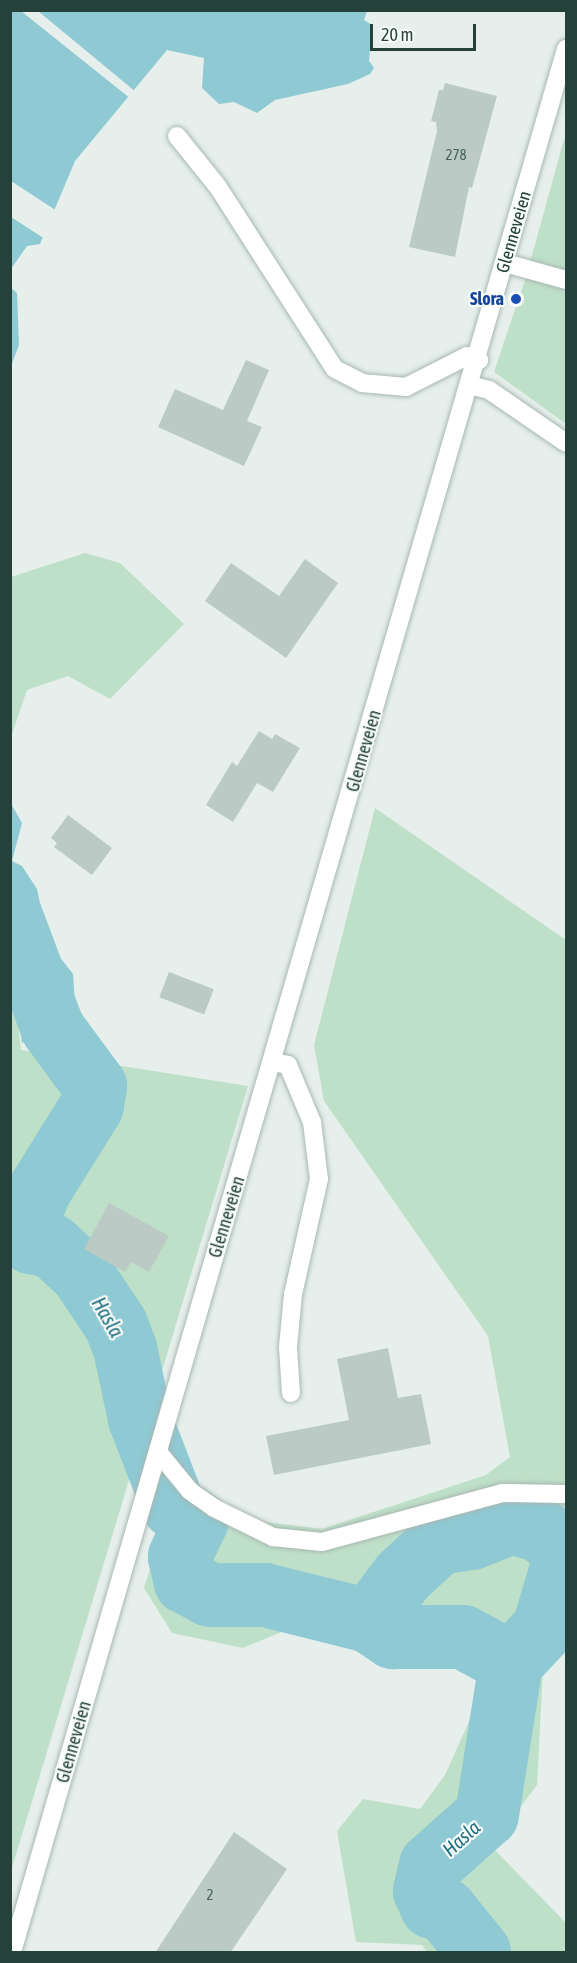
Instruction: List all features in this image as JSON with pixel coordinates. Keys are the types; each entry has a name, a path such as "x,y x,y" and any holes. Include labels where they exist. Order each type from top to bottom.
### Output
{"main road":[{"name":"Glenneveien","path":"12,1953 479,360 567,49"},
{"path":"177,136 218,187 335,369 362,383 406,387 466,356 479,360"},
{"path":"505,263 567,280"},
{"path":"470,385 489,390 567,443"},
{"path":"273,1062 288,1065 312,1122 319,1179 293,1294 288,1347 291,1393"},
{"path":"158,1452 190,1491 214,1508 273,1537 337,1540 502,1493 567,1494"}],"green space":[{"path":"566,132 566,424 494,372 526,277"},
{"path":"85,553 120,563 184,624 110,699 68,676 27,690 11,737 11,577"},
{"path":"375,808 566,940 566,1597 543,1668 537,1785 491,1846 566,1923 566,1952 427,1952 422,1945 356,1942 337,1831 363,1799 420,1809 445,1775 490,1675 454,1654 291,1628 243,1648 172,1633 144,1588 172,1498 240,1519 322,1529 486,1475 510,1457 488,1336 324,1101 314,1045"},
{"path":"11,984 14,985 21,1050 248,1086 11,1871"}],"water":[{"path":"11,11 367,11 364,20 372,25 369,61 374,68 370,74 348,84 275,100 257,113 234,102 219,104 202,88 204,58 167,50 75,161 40,244 27,246 11,269"},
{"path":"11,288 17,293 19,345 11,366"},
{"path":"10,802 22,823 12,861 22,866 37,889 48,942 73,974 75,1004 53,1029 22,1043 14,985 10,984"}],"pier":[{"path":"21,11 38,11 136,92 131,99"},
{"path":"11,181 57,211 45,239 11,217"}],"building":[{"path":"445,83 497,96 472,188 469,187 455,257 409,247 437,131 436,122 431,121 439,90 443,90"},
{"path":"246,360 269,370 247,421 262,427 244,466 158,427 175,389 223,410"},
{"path":"305,559 338,583 286,658 205,601 231,563 279,596"},
{"path":"259,731 272,739 275,734 300,748 273,792 257,783 233,822 206,805 232,762 237,766"},
{"path":"68,815 112,848 92,875 54,847 57,843 51,838"},
{"path":"169,972 214,989 204,1014 159,997"},
{"path":"109,1203 169,1236 149,1272 131,1262 125,1272 84,1249"},
{"path":"388,1348 398,1398 421,1394 431,1444 274,1475 266,1436 349,1420 337,1359"},
{"path":"234,1832 287,1869 230,1953 155,1953"}],"waterway":[{"name":"Hasla","path":"10,914 53,1029 95,1086 92,1106 39,1191 24,1230 31,1242 52,1246 82,1274 116,1325 125,1348 140,1419 174,1507 196,1522 180,1557 186,1582 210,1595 265,1595 369,1621 393,1637 463,1637 511,1663 487,1815 431,1865 425,1891 432,1907 445,1910 479,1952"},
{"name":"Hasla","path":"369,1621 403,1576 439,1543 472,1538 512,1522 541,1531 564,1550 563,1564 544,1628 511,1663"}],"place":[{"name":"Slora","path":"516,299"}]}
